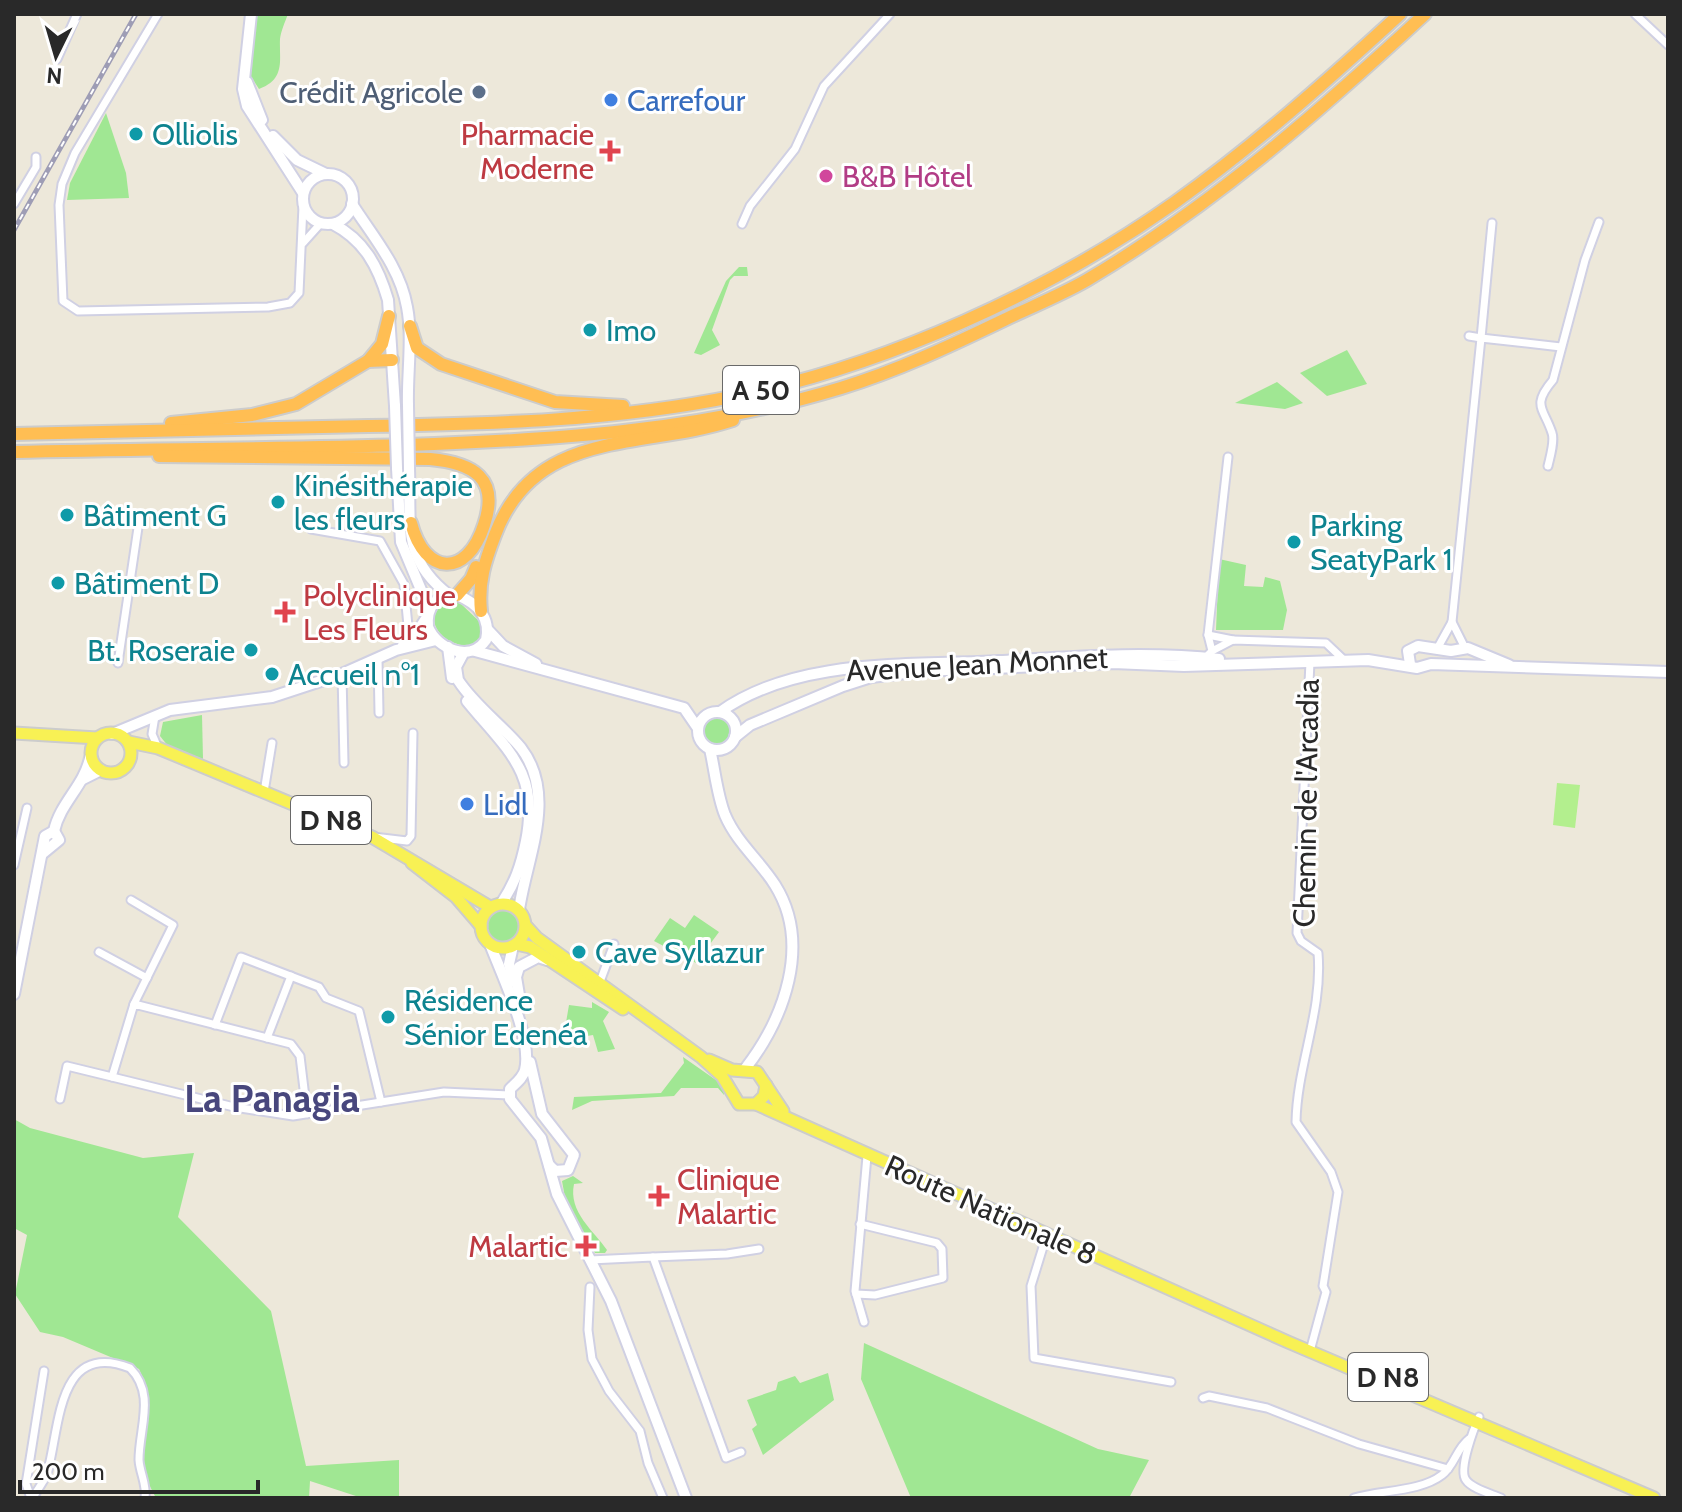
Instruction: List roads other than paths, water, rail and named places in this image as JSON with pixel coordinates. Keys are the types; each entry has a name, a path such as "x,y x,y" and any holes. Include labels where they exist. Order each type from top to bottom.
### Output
{"highway":[{"name":"A 50","path":"14,434 567,420 738,396 848,366 937,332 1080,262 1205,180 1322,85 1400,14"},
{"name":"A 50","path":"14,452 351,447 569,437 688,423 790,401 891,371 1083,282 1208,201 1329,103 1425,14"},
{"path":"30,433 222,419 279,409 310,396 368,361 382,344 389,316"},
{"path":"410,326 417,348 441,364 555,402 616,406 688,397 738,396"},
{"path":"368,361 392,360"},
{"path":"481,611 481,574 504,511 514,495 538,471 578,453 714,426 790,401"},
{"path":"108,450 168,457 448,461 473,470 490,494 493,512 471,579 453,595"},
{"path":"411,523 415,539 428,557 443,563 458,563 468,557 478,543 490,494"}],"main road":[{"path":"251,14 244,74 247,106 303,193"},
{"path":"244,74 261,118 277,141 297,160 347,183 352,204 395,270 405,296 410,326 411,540 418,564 430,580 481,611 488,630 503,646 552,671"},
{"path":"326,174 309,182 303,193 303,206 321,223 333,224 356,237 384,285 392,360 401,542 428,613 431,641"},
{"path":"333,224 348,214 352,204"},
{"path":"392,360 404,367 408,376"},
{"path":"396,650 417,632 439,598 453,595"},
{"path":"488,630 486,640 456,667 458,680 525,755 537,789 539,816 519,910 526,926 597,989"},
{"path":"14,733 97,738 156,715 272,697 342,674 396,650 431,641 671,704 715,712 733,721 735,737 726,748 717,782"},
{"name":"Avenue Jean Monnet","path":"1368,660 1418,646 1469,651"},
{"path":"448,647 450,671 456,686 514,756 529,791 530,822 518,878 481,926 517,1015 526,1065 509,1095 512,1103 536,1128 557,1194 611,1301 686,1498"},
{"path":"1408,651 1410,664"},
{"path":"1525,669 1469,651 1471,666 1525,669 1668,672"},
{"name":"Avenue Jean Monnet","path":"715,712 792,681 869,668 1115,655 1241,662 1368,660 1410,664 1417,668 1431,664 1471,666"},
{"name":"Avenue Jean Monnet","path":"735,737 750,725 871,677 1205,658"},
{"path":"671,704 690,713 700,742 710,749 726,748"},
{"path":"697,727 702,718 715,712"},
{"path":"83,779 101,770 123,770 142,721"},
{"path":"112,734 130,748"},
{"path":"72,735 101,770"},
{"path":"14,994 16,969 41,856 48,843 46,833 54,831 59,815 83,779 97,738"},
{"name":"D N8","path":"130,748 158,748 372,837 496,906"},
{"path":"710,749 725,815 736,836 775,885 788,913 793,934 788,982 762,1047 743,1070 731,1078 729,1089"},
{"name":"D N8","path":"396,850 425,876 456,897 481,926"},
{"path":"496,906 519,910"},
{"path":"520,1003 509,964 514,945 526,926"},
{"path":"490,944 501,948 514,945 530,947 649,1022 701,1057 722,1076 739,1104 756,1104 764,1096 762,1047"},
{"path":"549,961 538,957 519,967 516,977 534,1088 549,1128 574,1155 572,1167 562,1171 549,1165"},
{"path":"701,1057 743,1070 763,1080"},
{"name":"Route Nationale 8","path":"763,1080 785,1114"},
{"path":"517,1082 525,1082 534,1088"},
{"name":"Route Nationale 8","path":"756,1104 785,1114 867,1156 1654,1498"},
{"path":"557,1194 562,1171"}],"street":[{"path":"57,59 77,14"},
{"path":"158,14 75,153 62,184 59,205 63,301 78,311 281,305 299,293 303,206"},
{"path":"742,224 750,206 795,149 824,86 890,14"},
{"path":"1635,14 1668,45"},
{"path":"14,204 36,167 36,157"},
{"path":"1548,466 1553,434 1540,406 1544,391 1553,380 1585,260 1599,222"},
{"path":"302,245 321,223"},
{"path":"1436,650 1452,622 1492,223"},
{"path":"1469,336 1561,347"},
{"path":"1205,658 1228,457"},
{"path":"118,663 140,514"},
{"path":"311,529 380,541 404,584 407,621 431,641"},
{"path":"1452,622 1469,651"},
{"path":"1208,635 1233,640 1326,643 1345,661"},
{"path":"1205,658 1233,640"},
{"path":"378,659 379,713"},
{"name":"Chemin de l'Arcadia","path":"1310,662 1297,933 1301,941 1318,953 1320,970 1315,1024 1296,1122 1331,1172 1338,1192 1323,1286 1326,1292 1311,1347"},
{"path":"342,674 344,763"},
{"path":"156,715 152,734 158,748"},
{"path":"372,837 384,835 407,841 411,836 413,733"},
{"path":"264,792 272,743"},
{"path":"14,865 27,808"},
{"path":"112,1077 134,1004 173,925 131,900"},
{"path":"597,989 614,944"},
{"path":"99,952 147,978"},
{"path":"215,1025 241,957 319,987 326,998 359,1011 381,1102"},
{"path":"267,1038 291,976"},
{"path":"134,1004 291,1044 300,1056 307,1114"},
{"path":"60,1099 67,1066 234,1107 293,1116 444,1092 509,1095"},
{"path":"864,1322 856,1294 867,1156"},
{"path":"856,1294 889,1292 943,1278 946,1271 942,1249 937,1243 860,1224"},
{"path":"1047,1234 1031,1286 1034,1358 1171,1382"},
{"path":"590,1260 727,1254 759,1249"},
{"path":"653,1257 726,1458 741,1452"},
{"path":"590,1287 592,1304 588,1330 592,1359 609,1391 640,1431 644,1453 663,1498"},
{"path":"32,1498 47,1472 66,1389 78,1372 105,1362 130,1368 143,1389 145,1403 139,1463 145,1483 145,1498"},
{"path":"32,1498 26,1484 44,1371"},
{"path":"1203,1398 1209,1396 1267,1408 1335,1436 1448,1469"},
{"path":"1354,1498 1430,1481 1448,1469 1469,1439 1477,1420"},
{"path":"1469,1439 1463,1476 1467,1483 1501,1498"}],"railway":[{"path":"14,230 136,14"}],"place":[{"name":"Crédit Agricole","path":"479,92"},
{"name":"Carrefour","path":"611,100"},
{"name":"Olliolis","path":"136,134"},
{"name":"Pharmacie Moderne","path":"610,151"},
{"name":"B&B Hôtel","path":"826,176"},
{"name":"Imo","path":"590,330"},
{"name":"Kinésithérapie les fleurs","path":"278,502"},
{"name":"Bâtiment G","path":"67,515"},
{"name":"Parking SeatyPark 1","path":"1294,542"},
{"name":"Bâtiment D","path":"58,583"},
{"name":"Polyclinique Les Fleurs","path":"285,612"},
{"name":"Bt. Roseraie","path":"251,650"},
{"name":"Accueil n°1","path":"272,674"},
{"name":"Lidl","path":"467,804"},
{"name":"Cave Syllazur","path":"579,952"},
{"name":"Résidence Sénior Edenéa","path":"388,1017"},
{"name":"Clinique Malartic","path":"659,1196"},
{"name":"Malartic","path":"586,1246"}],"district":[{"name":"La Panagia","path":"272,1098"}]}
